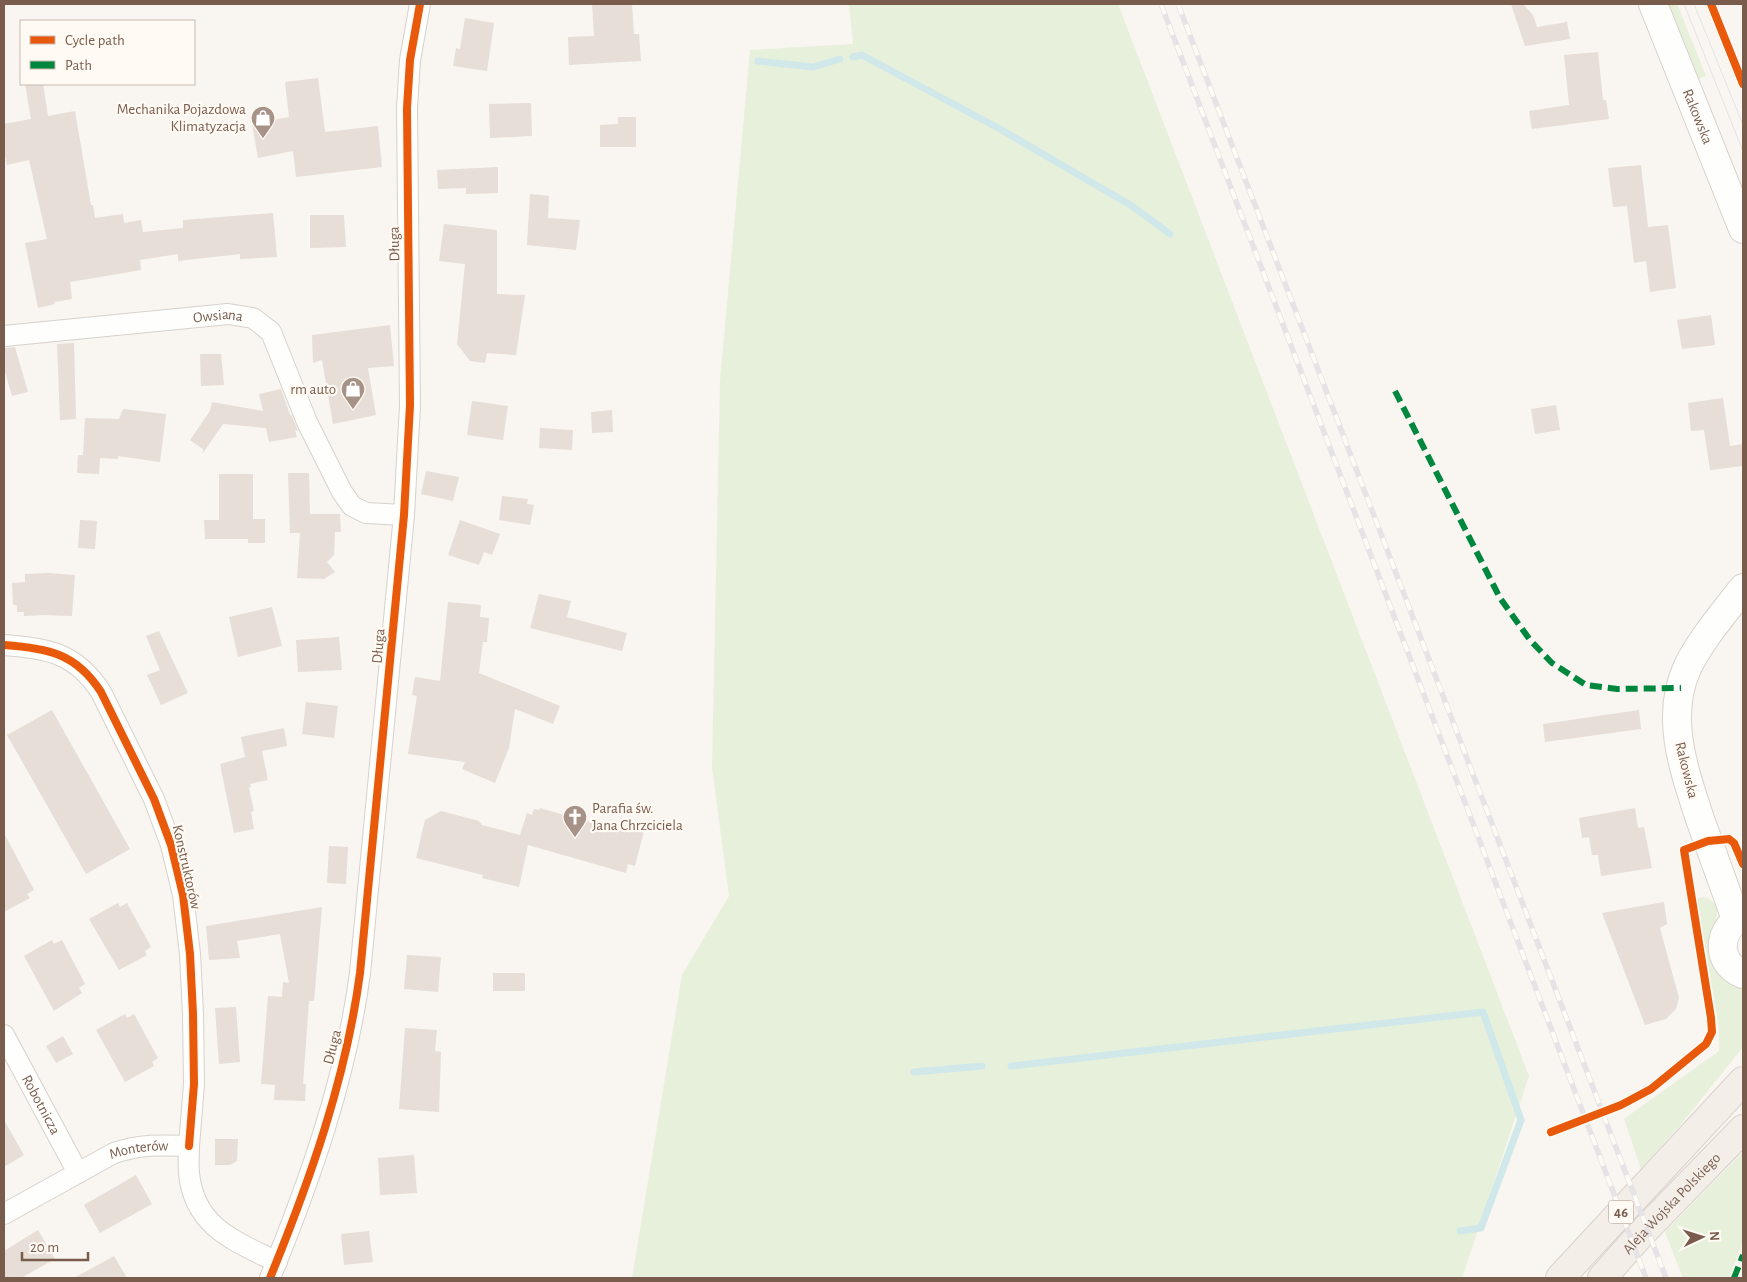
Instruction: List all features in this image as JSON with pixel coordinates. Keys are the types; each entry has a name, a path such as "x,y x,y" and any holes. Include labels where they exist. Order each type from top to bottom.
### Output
{"main road":[{"name":"Aleja Wojska Polskiego","path":"1560,1278 1743,1081"},
{"name":"Aleja Wojska Polskiego","path":"1602,1278 1641,1234 1743,1129"}],"street":[{"name":"Długa","path":"273,1270 319,1146 354,1012 404,515 410,405 407,108 410,60 420,4"},
{"name":"Rakowska","path":"1653,4 1743,229"},
{"name":"Owsiana","path":"4,336 228,314 252,318 271,332 307,422 342,492 352,506 366,513 404,515"},
{"name":"Rakowska","path":"1740,918 1686,778 1678,740 1677,717 1681,688 1688,668 1700,646 1743,588"},
{"name":"Rakowska","path":"1716,624 1743,603"},
{"name":"Konstruktorów","path":"4,646 32,647 61,654 83,669 94,680 154,799 171,845 183,895 190,954 194,1084 190,1146"},
{"path":"1740,918 1729,926 1724,935 1722,946 1724,956 1729,965 1737,972 1743,974"},
{"name":"Robotnicza","path":"4,1035 78,1173"},
{"name":"Monterów","path":"4,1214 114,1153 133,1147 154,1145 190,1146 189,1173 194,1198 204,1216 216,1229 273,1270"}],"green space":[{"path":"849,4 1118,4 1529,1076 1462,1278 632,1278 682,975 729,896 712,767 720,381 750,50 853,44"},
{"path":"1665,4 1677,4 1706,76 1698,79 1694,77"},
{"path":"1702,897 1714,903 1717,910 1716,925 1743,988 1743,1047 1681,1124 1641,1169 1624,1119 1719,1051 1719,1028 1697,899"},
{"path":"1743,1152 1743,1242 1729,1278 1683,1278 1665,1232"}],"building":[{"path":"592,4 632,4 634,34 639,34 641,61 569,65 568,37 594,36"},
{"path":"1511,4 1523,4 1533,15 1537,27 1567,22 1570,39 1525,46"},
{"path":"465,18 494,23 487,71 453,66 456,48 460,49"},
{"path":"1598,52 1603,100 1606,100 1609,119 1532,129 1529,111 1569,105 1564,55"},
{"path":"318,78 325,132 378,126 382,167 296,177 293,151 258,158 252,124 289,117 285,82"},
{"path":"25,85 43,85 48,116 75,111 91,205 93,205 95,218 123,214 124,223 141,220 143,232 183,228 183,220 273,213 277,257 240,259 240,254 178,261 178,254 140,260 141,270 70,282 72,299 54,302 55,304 38,308 25,243 47,239 29,160 7,165 4,151 4,124 31,119"},
{"path":"531,103 532,136 490,138 489,104"},
{"path":"618,117 636,117 636,147 600,147 600,125 618,124"},
{"path":"1641,165 1648,227 1668,225 1676,288 1650,292 1646,261 1634,263 1627,206 1613,207 1608,168"},
{"path":"498,167 498,193 466,194 466,188 438,189 437,170"},
{"path":"530,194 549,196 548,218 580,220 576,250 527,245"},
{"path":"310,215 344,215 346,247 310,248"},
{"path":"444,224 497,230 497,294 525,295 516,355 487,353 485,363 470,361 457,344 465,264 439,261"},
{"path":"1711,315 1715,345 1682,349 1677,320"},
{"path":"390,325 394,366 368,368 376,415 333,424 322,360 313,363 312,335"},
{"path":"74,343 76,419 60,420 57,344"},
{"path":"15,347 28,392 12,396 4,369 4,348"},
{"path":"200,354 221,354 224,385 201,386"},
{"path":"281,389 298,431 295,430 297,437 269,442 266,428 223,424 203,453 203,449 190,440 210,411 212,402 263,411 259,394"},
{"path":"1723,398 1730,446 1743,444 1743,466 1710,470 1704,430 1691,431 1688,403"},
{"path":"472,401 508,406 503,440 467,435"},
{"path":"1556,405 1560,430 1535,434 1531,409"},
{"path":"123,409 166,414 160,462 118,456 118,459 100,458 99,474 77,473 78,455 83,455 85,418 119,419"},
{"path":"612,410 613,432 592,433 591,412"},
{"path":"540,428 573,430 572,450 539,448"},
{"path":"426,471 459,477 453,501 421,494"},
{"path":"288,473 309,473 310,514 340,514 341,532 335,532 334,555 327,562 335,572 324,579 297,578 300,533 290,533"},
{"path":"219,474 253,474 253,519 265,519 265,543 248,543 248,539 205,539 204,520 219,520"},
{"path":"502,496 528,499 527,504 534,505 530,525 499,520"},
{"path":"80,520 97,521 95,549 78,548"},
{"path":"460,520 500,534 492,555 484,552 479,565 448,555"},
{"path":"25,574 75,575 72,616 24,616 24,612 17,612 17,605 13,605 12,583 25,582"},
{"path":"539,594 571,601 567,617 627,633 622,651 530,628"},
{"path":"448,602 481,605 480,617 489,618 487,642 483,642 479,673 560,706 553,724 515,709 509,748 495,783 462,769 465,762 408,754 417,696 412,695 415,677 440,681"},
{"path":"272,607 282,646 238,657 229,617"},
{"path":"159,631 188,693 161,705 147,675 160,670 146,636"},
{"path":"339,637 342,670 298,672 296,640"},
{"path":"306,702 338,706 334,738 302,734"},
{"path":"52,710 130,849 86,874 7,735"},
{"path":"1639,710 1641,729 1545,742 1543,724"},
{"path":"284,728 287,746 262,751 268,780 250,784 251,787 249,788 254,811 251,812 254,829 234,833 220,764 245,757 241,737"},
{"path":"540,808 621,831 623,825 644,831 635,866 628,864 626,873 528,845 519,887 482,878 483,875 416,858 425,820 441,811 520,835 527,813 532,815 534,809 540,810"},
{"path":"1635,808 1638,828 1644,827 1652,868 1601,876 1598,855 1592,855 1589,837 1582,838 1579,818"},
{"path":"4,833 34,890 27,894 30,898 4,912"},
{"path":"329,846 348,847 346,884 327,883"},
{"path":"1664,902 1667,924 1660,928 1679,998 1676,1009 1666,1019 1645,1025 1602,913"},
{"path":"118,903 120,907 127,903 151,947 145,951 147,955 119,970 89,919"},
{"path":"322,907 314,1001 309,1001 303,1084 306,1084 305,1101 274,1100 275,1085 261,1084 268,996 282,997 283,982 289,983 280,934 237,941 240,958 209,960 206,926"},
{"path":"52,940 54,944 62,940 85,984 79,988 82,993 54,1011 24,956"},
{"path":"407,955 441,957 438,992 404,989"},
{"path":"493,973 525,973 525,991 493,991"},
{"path":"236,1007 240,1062 219,1064 215,1008"},
{"path":"125,1014 127,1018 134,1014 158,1058 152,1062 154,1066 125,1082 96,1030"},
{"path":"405,1028 437,1030 435,1051 441,1052 439,1112 399,1109"},
{"path":"63,1036 73,1054 56,1063 46,1046"},
{"path":"4,1120 24,1155 4,1167"},
{"path":"215,1139 238,1139 237,1161 230,1165 215,1165"},
{"path":"414,1155 417,1193 380,1195 378,1158"},
{"path":"136,1175 152,1204 100,1233 84,1205"},
{"path":"38,1230 55,1259 21,1278 4,1278 4,1251"},
{"path":"369,1231 373,1262 344,1265 341,1234"},
{"path":"114,1256 127,1278 74,1278"}],"waterway":[{"path":"853,57 862,55 1000,129 1132,206 1170,234"},
{"path":"758,61 813,67 840,59"},
{"path":"1011,1066 1483,1012 1521,1120 1481,1228 1460,1231"},
{"path":"914,1072 982,1066"}],"tram line":[{"path":"1684,4 1743,151"},
{"path":"1694,4 1743,125"}],"railway":[{"path":"1161,4 1646,1278"},
{"path":"1178,4 1666,1278"}],"marked path":[{"path":"1395,391 1500,598 1530,640 1552,663 1586,685 1617,689 1681,688"},
{"path":"1734,1278 1743,1255"}],"cycle path":[{"path":"270,1278 299,1204 325,1128 346,1052 360,973 404,515 410,405 407,108 410,60 420,4"},
{"path":"1711,4 1743,84"},
{"path":"4,645 34,648 59,655 71,661 91,679 101,692 154,799 171,845 183,895 190,954 194,1084 189,1146"},
{"path":"1551,1132 1621,1105 1651,1089 1706,1044 1712,1032 1711,1018 1684,850 1708,841 1729,839 1734,843 1743,864"}],"place":[{"name":"Mechanika Pojazdowa Klimatyzacja","path":"263,139"},
{"name":"rm auto","path":"353,410"},
{"name":"Parafia św. Jana Chrzciciela","path":"575,838"}]}
